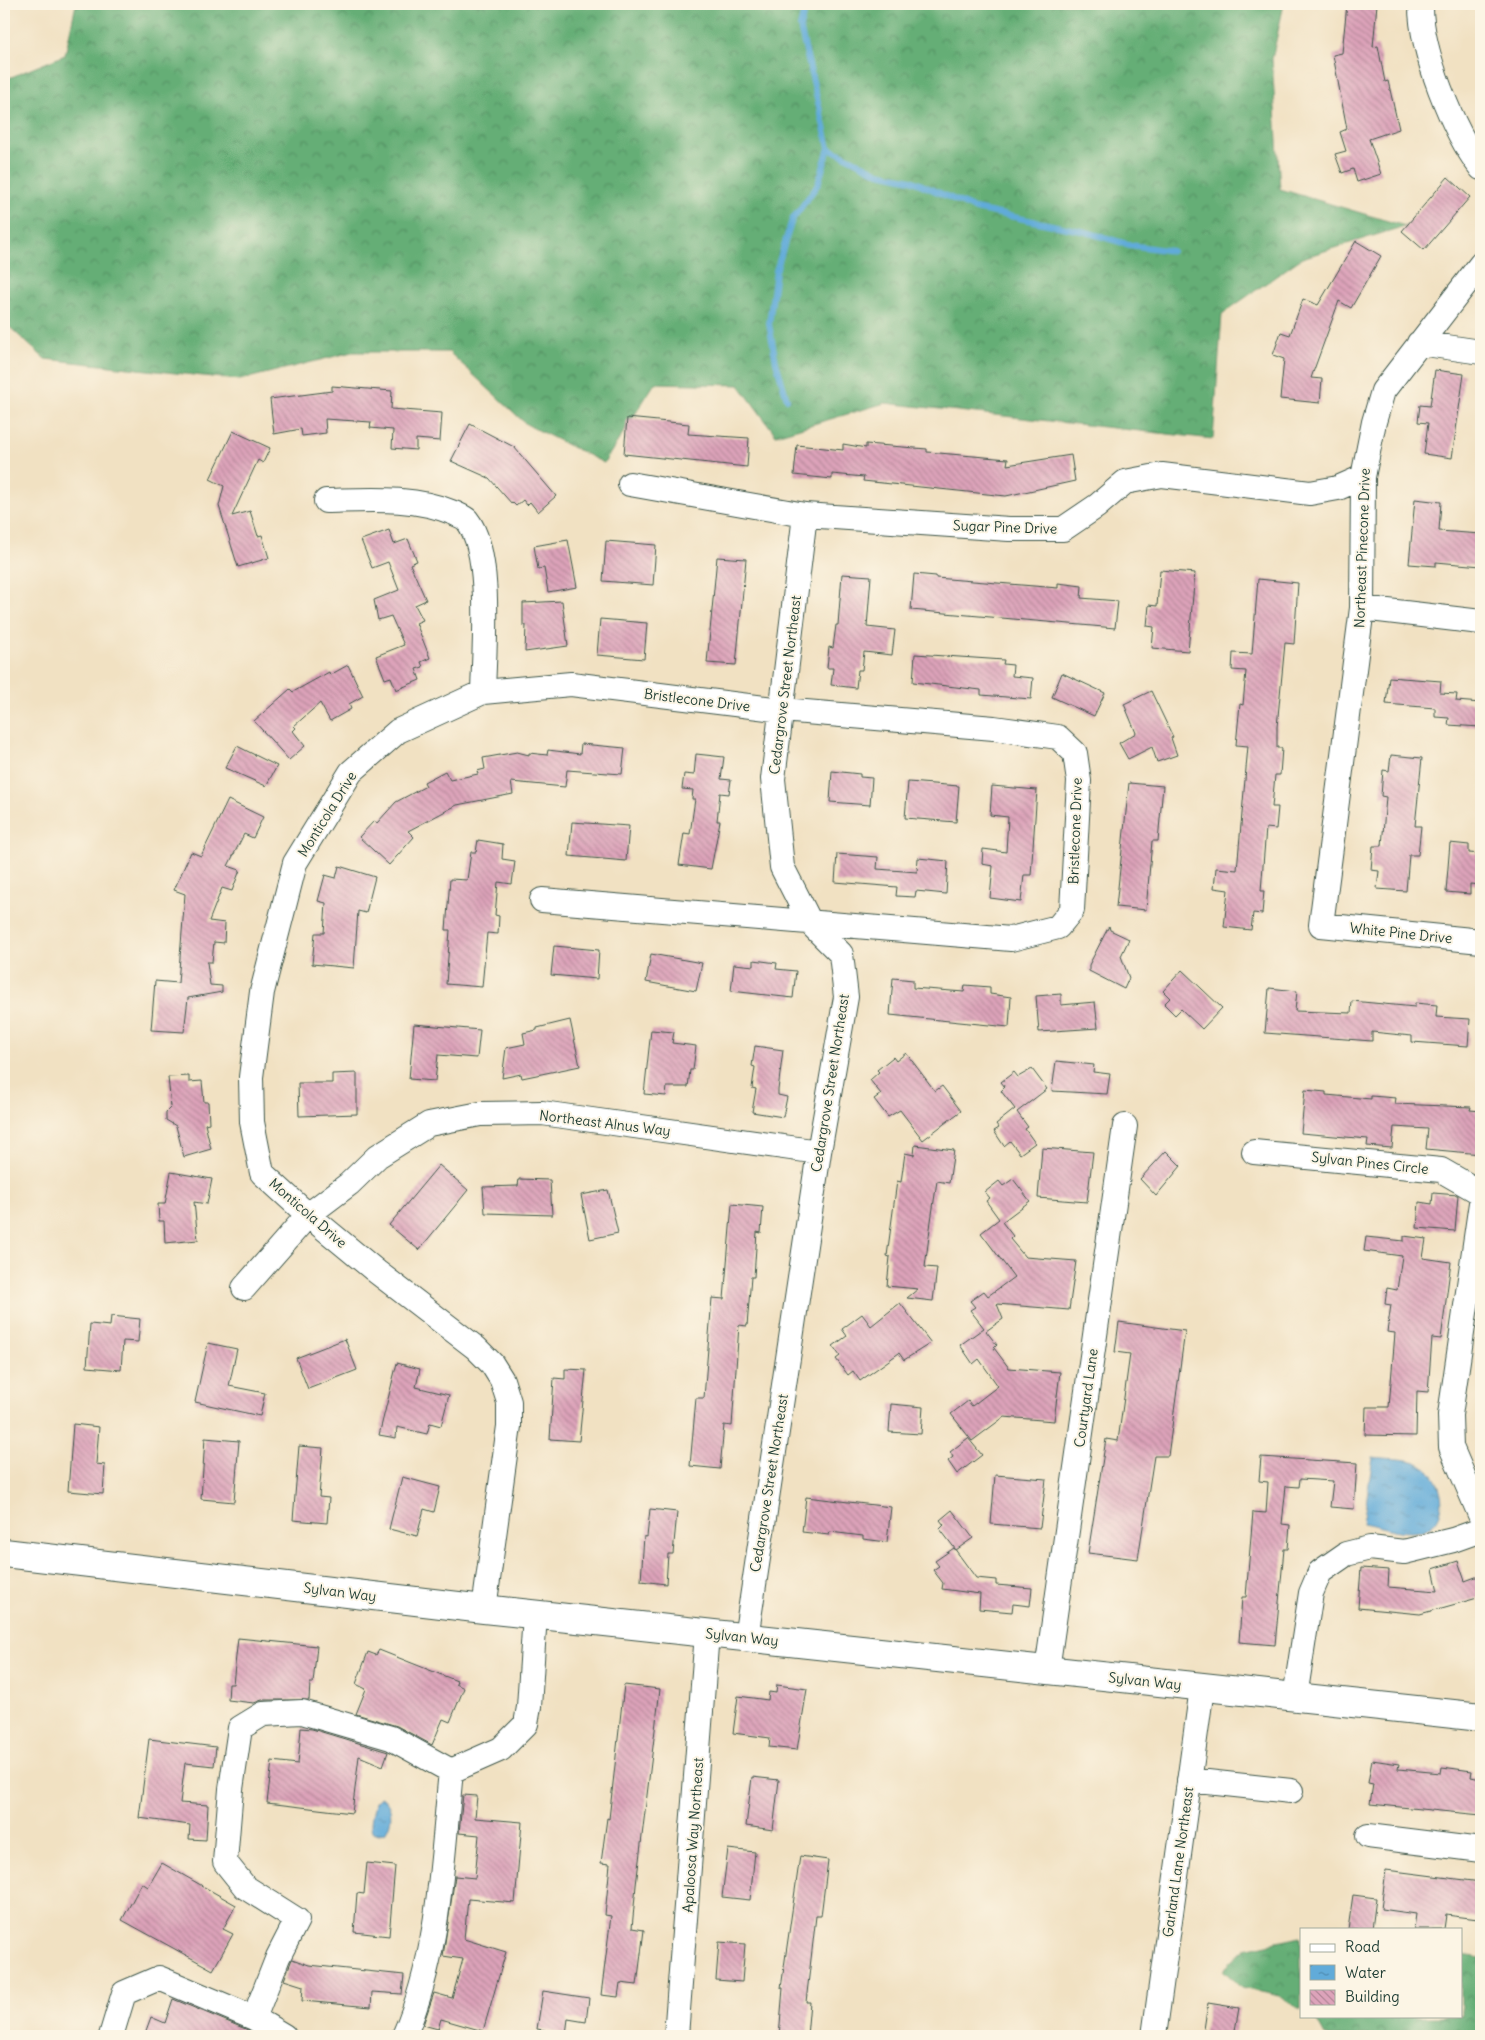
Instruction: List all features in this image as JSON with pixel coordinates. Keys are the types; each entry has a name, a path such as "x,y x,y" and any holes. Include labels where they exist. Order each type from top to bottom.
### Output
{"main road":[{"name":"Sylvan Way","path":"4,1554 746,1638 1481,1717"}],"street":[{"path":"1421,4 1423,33 1445,100 1460,134 1481,168"},
{"name":"Northeast Pinecone Drive","path":"1321,925 1362,608 1363,478 1383,391 1481,264"},
{"path":"1419,343 1481,352"},
{"name":"Sugar Pine Drive","path":"630,484 804,514 1009,529 1063,529 1097,506 1125,482 1162,475 1310,493 1338,488 1363,478"},
{"path":"326,501 381,499 436,506 466,519 480,546 484,589 483,692"},
{"name":"Cedargrove Street Northeast","path":"746,1638 819,1152 846,997 841,954 811,924 782,867 773,780 804,514"},
{"path":"1362,608 1481,622"},
{"name":"Bristlecone Drive","path":"483,692 571,684 782,710 994,728 1058,737 1075,753 1079,781 1072,910 1058,927 1011,939 811,924 542,900"},
{"name":"Monticola Drive","path":"483,692 398,731 351,772 295,863 262,992 251,1077 252,1122 262,1173 308,1215 377,1272 476,1348 492,1364 502,1380 508,1402 509,1426 484,1609"},
{"name":"White Pine Drive","path":"1321,925 1481,941"},
{"name":"Northeast Alnus Way","path":"244,1288 308,1215 349,1184 378,1156 429,1124 480,1114 542,1113 819,1152"},
{"name":"Courtyard Lane","path":"1047,1670 1125,1126"},
{"name":"Sylvan Pines Circle","path":"1254,1152 1441,1170 1481,1193"},
{"path":"1481,1203 1450,1415 1451,1447 1481,1517"},
{"path":"1295,1697 1311,1593 1320,1572 1346,1554 1370,1548 1404,1552 1453,1540 1481,1530"},
{"path":"451,1771 501,1749 526,1724 529,1707 535,1614"},
{"name":"Apaloosa Way Northeast","path":"676,2036 708,1633"},
{"name":"Garland Lane Northeast","path":"1154,2036 1202,1688"},
{"path":"254,2018 278,1957 297,1920 245,1887 225,1862 231,1790 240,1728 263,1714 302,1712 391,1738 451,1771"},
{"path":"404,2036 416,2009 436,1922 451,1771"},
{"path":"1189,1780 1291,1791"},
{"path":"1368,1836 1481,1850"},
{"path":"111,2036 124,1992 158,1978 254,2018 284,2036"}],"green space":[{"path":"76,4 1284,4 1272,59 1280,189 1405,226 1302,258 1222,314 1213,439 885,403 776,435 739,385 655,383 604,463 526,424 449,352 352,352 240,380 45,359 4,322 4,80 65,55"},
{"path":"1300,1937 1300,2008 1280,1996 1242,1988 1223,1970 1245,1949"},
{"path":"1462,1955 1481,1958 1481,2036 1325,2036 1315,2018 1462,2018"}],"water":[{"path":"1373,1457 1416,1462 1426,1468 1440,1489 1442,1501 1440,1512 1435,1522 1426,1529 1412,1532 1363,1523"},
{"path":"380,1797 389,1806 391,1819 385,1833 378,1834 372,1831 371,1824 375,1802"}],"building":[{"path":"1347,4 1377,4 1373,47 1378,46 1385,82 1388,81 1399,129 1369,139 1381,174 1357,182 1353,169 1342,173 1335,154 1346,151 1340,132 1347,129 1333,55 1342,53"},
{"path":"1448,177 1470,197 1424,250 1402,231"},
{"path":"1356,241 1381,256 1351,308 1339,301 1311,378 1322,379 1320,403 1280,399 1284,359 1273,355 1281,332 1290,335 1303,299 1318,305"},
{"path":"1435,370 1464,374 1452,458 1424,454 1428,423 1418,422 1420,405 1430,406"},
{"path":"332,386 392,391 391,409 442,413 440,441 416,439 416,450 392,448 393,430 370,428 371,422 325,419 326,433 302,436 301,429 274,434 270,399 332,391"},
{"path":"627,418 689,424 688,434 749,438 747,467 624,454"},
{"path":"470,424 514,447 556,496 538,512 530,502 527,505 523,500 516,506 489,478 451,461"},
{"path":"233,431 270,448 263,463 258,460 232,516 250,511 258,536 262,535 269,558 238,567 219,506 224,486 210,479"},
{"path":"843,444 866,448 866,444 927,449 927,452 1008,459 1007,465 1071,455 1075,481 1006,496 863,481 864,477 832,474 832,479 794,475 797,445 843,450"},
{"path":"1415,499 1441,502 1439,531 1481,534 1481,566 1436,562 1436,566 1409,564"},
{"path":"389,530 394,544 408,539 417,561 410,564 426,600 415,605 423,620 416,623 430,658 421,662 423,667 416,669 420,680 396,690 391,677 385,679 376,656 404,645 391,616 378,620 374,600 399,590 388,562 372,568 361,540"},
{"path":"568,540 577,587 548,592 544,568 538,569 534,546"},
{"path":"606,541 656,545 653,585 603,581"},
{"path":"717,557 746,559 736,665 707,663"},
{"path":"1160,570 1195,573 1188,651 1152,648 1154,627 1147,626 1149,605 1157,606"},
{"path":"842,574 871,576 867,627 895,630 892,655 864,652 862,670 858,670 856,688 831,685 833,668 827,668 829,647 833,648 836,625 838,625"},
{"path":"914,574 936,576 936,578 1058,588 1058,583 1082,586 1081,598 1118,601 1115,628 911,610"},
{"path":"1258,579 1298,583 1294,644 1285,643 1277,727 1277,748 1282,748 1280,775 1275,775 1272,807 1278,807 1276,829 1266,828 1261,891 1264,891 1262,914 1253,913 1251,930 1224,927 1228,890 1214,888 1216,868 1237,870 1248,746 1236,745 1240,704 1243,705 1246,671 1232,670 1233,653 1252,654"},
{"path":"562,601 568,646 525,652 526,625 523,625 523,603"},
{"path":"600,619 647,623 644,659 597,655"},
{"path":"915,654 1004,660 1003,664 1013,665 1012,676 1033,678 1031,699 981,695 981,690 913,682"},
{"path":"348,665 363,696 349,704 351,709 330,721 320,703 294,726 296,728 293,731 305,746 289,760 254,721 290,689 293,692 329,672 330,675"},
{"path":"1062,673 1105,693 1094,716 1052,697"},
{"path":"1389,677 1441,681 1440,693 1457,694 1456,701 1481,703 1481,727 1448,725 1449,718 1435,717 1435,708 1386,704"},
{"path":"1151,691 1173,737 1171,738 1177,755 1157,762 1152,747 1128,759 1119,743 1136,733 1124,704"},
{"path":"581,744 625,748 622,774 567,770 565,787 511,782 513,794 457,805 408,831 414,837 389,865 359,837 374,821 377,823 396,802 426,786 424,782 445,771 450,780 478,774 477,771 485,769 483,758 517,752 529,755 529,753 547,755 548,750 580,754"},
{"path":"237,746 277,766 266,786 225,768"},
{"path":"696,754 724,757 721,779 731,780 729,794 720,793 717,821 720,821 711,869 679,865 684,833 690,834 695,799 692,799 693,790 682,789 684,774 694,775"},
{"path":"1391,755 1422,758 1415,826 1421,826 1418,855 1409,855 1406,891 1377,889 1379,871 1371,870 1373,846 1382,846 1386,797 1381,796 1383,770 1389,771"},
{"path":"832,771 860,774 860,777 872,778 870,805 830,802"},
{"path":"908,782 959,786 956,822 905,818"},
{"path":"1129,783 1163,786 1158,841 1152,841 1146,910 1116,907"},
{"path":"992,786 1037,790 1031,875 1024,875 1021,902 990,898 993,866 982,864 983,849 1006,852 1008,817 990,815"},
{"path":"228,800 263,817 253,838 244,834 228,866 240,870 232,891 222,888 209,921 225,923 224,943 214,942 212,962 207,962 210,985 222,986 222,992 188,998 184,1032 151,1030 155,981 178,983 185,894 174,890 191,852 201,856"},
{"path":"572,822 629,826 626,861 569,856"},
{"path":"478,840 503,844 502,859 515,861 512,884 498,882 495,915 499,916 498,934 487,933 482,987 446,984 450,930 446,930 450,879 467,880 471,852 476,852"},
{"path":"1450,843 1469,845 1469,853 1481,854 1481,885 1470,884 1470,894 1446,892"},
{"path":"837,854 878,857 877,869 917,872 918,858 948,861 946,894 916,891 915,897 896,896 897,887 835,882"},
{"path":"339,866 375,877 366,913 358,911 354,968 312,964 315,933 324,933 326,903 318,901 325,875 336,878"},
{"path":"1109,926 1110,930 1129,939 1121,956 1129,978 1124,989 1089,971 1089,965"},
{"path":"554,946 599,950 597,979 551,975"},
{"path":"651,954 702,963 696,991 646,982"},
{"path":"754,960 777,963 776,969 796,971 793,998 731,991 734,964 754,966"},
{"path":"1182,970 1222,1008 1202,1029 1181,1009 1175,1015 1164,1004 1170,998 1163,991"},
{"path":"893,978 913,980 913,988 964,992 965,985 990,987 990,994 1011,997 1009,1027 890,1015"},
{"path":"1269,988 1297,991 1295,1011 1351,1013 1352,1001 1415,1007 1415,1003 1437,1005 1436,1017 1470,1019 1468,1046 1412,1042 1412,1036 1372,1032 1372,1041 1265,1033"},
{"path":"1061,994 1061,1005 1095,1002 1098,1028 1039,1032 1036,996"},
{"path":"570,1020 580,1066 522,1078 521,1074 502,1078 506,1048 525,1044 523,1033"},
{"path":"414,1024 480,1030 477,1058 438,1055 435,1081 409,1079"},
{"path":"651,1030 674,1032 672,1043 696,1046 693,1070 690,1070 688,1087 667,1087 666,1096 644,1094"},
{"path":"755,1046 783,1050 778,1095 787,1097 783,1117 752,1112 756,1089 752,1088 755,1067 752,1066"},
{"path":"906,1053 935,1091 942,1086 961,1111 923,1140 900,1110 888,1117 874,1099 881,1094 870,1080 879,1072 877,1070 893,1057 896,1061"},
{"path":"1056,1061 1094,1065 1093,1072 1110,1074 1107,1094 1052,1091"},
{"path":"1032,1069 1047,1089 1017,1112 1028,1127 1025,1129 1035,1143 1020,1154 1010,1141 1004,1146 994,1131 999,1128 996,1124 1015,1109 1001,1091 1005,1087 1001,1082 1014,1072 1018,1077"},
{"path":"357,1073 357,1114 299,1116 298,1083 332,1083 332,1074"},
{"path":"189,1076 189,1082 202,1081 204,1102 208,1102 209,1123 205,1124 211,1149 184,1157 176,1126 166,1120 166,1112 171,1107 168,1077"},
{"path":"1305,1090 1326,1092 1326,1095 1371,1099 1371,1096 1396,1098 1395,1104 1471,1107 1470,1110 1481,1111 1481,1154 1426,1149 1428,1129 1394,1127 1392,1148 1367,1146 1368,1139 1301,1133"},
{"path":"915,1145 954,1150 949,1183 937,1181 931,1221 925,1267 937,1268 933,1301 907,1298 918,1289 887,1286 890,1257 887,1256 897,1181 901,1182 905,1153 914,1155"},
{"path":"1042,1148 1093,1152 1087,1202 1038,1198"},
{"path":"1166,1151 1181,1166 1156,1196 1140,1179"},
{"path":"439,1165 468,1190 419,1250 389,1225"},
{"path":"171,1172 212,1179 207,1204 194,1202 198,1240 165,1243 164,1221 159,1221 158,1204 165,1204"},
{"path":"519,1179 550,1180 552,1215 485,1213 483,1187 518,1186"},
{"path":"1013,1179 1030,1201 1002,1222 1013,1236 1010,1239 1025,1257 1076,1261 1069,1310 997,1304 1003,1319 986,1331 997,1345 994,1348 1009,1368 1060,1372 1054,1421 1004,1417 972,1441 951,1414 968,1401 972,1406 998,1386 979,1359 973,1364 960,1345 984,1328 970,1310 975,1307 970,1301 984,1291 988,1296 1014,1277 981,1233 999,1219 986,1201 990,1198 985,1192 999,1181 1003,1186"},
{"path":"608,1190 618,1233 590,1239 581,1195"},
{"path":"1433,1193 1458,1195 1455,1231 1417,1228 1419,1202 1432,1204"},
{"path":"732,1204 763,1207 761,1233 757,1232 754,1277 751,1277 747,1326 739,1325 732,1426 724,1425 720,1469 690,1466 696,1398 704,1398 712,1298 724,1299"},
{"path":"1404,1236 1426,1239 1423,1258 1451,1262 1441,1339 1432,1338 1428,1392 1417,1391 1416,1436 1365,1435 1366,1407 1389,1407 1395,1333 1387,1332 1391,1305 1385,1304 1387,1288 1397,1290 1402,1256 1364,1251 1366,1237 1404,1241"},
{"path":"900,1303 931,1343 904,1360 899,1353 860,1381 853,1371 848,1375 836,1359 840,1356 833,1346 847,1336 842,1329 862,1314 871,1326"},
{"path":"111,1316 140,1319 138,1342 123,1341 121,1370 87,1367 90,1324 110,1326"},
{"path":"1119,1322 1185,1331 1168,1456 1154,1456 1138,1559 1088,1553 1106,1439 1118,1441 1130,1354 1115,1352"},
{"path":"345,1339 357,1370 308,1389 296,1358"},
{"path":"208,1343 237,1349 229,1386 265,1393 260,1416 195,1402"},
{"path":"397,1363 420,1369 416,1387 449,1395 441,1426 430,1423 427,1434 397,1427 396,1438 379,1435"},
{"path":"565,1369 586,1370 579,1441 550,1439 554,1378 565,1379"},
{"path":"891,1404 923,1407 921,1434 889,1432"},
{"path":"73,1424 99,1427 96,1464 105,1465 103,1494 68,1491"},
{"path":"205,1438 239,1441 234,1502 201,1499"},
{"path":"968,1438 982,1455 957,1474 948,1461 953,1457 950,1452"},
{"path":"299,1446 323,1448 319,1497 329,1498 327,1523 293,1520"},
{"path":"1261,1457 1357,1463 1354,1509 1330,1507 1333,1481 1300,1479 1299,1487 1286,1486 1282,1524 1290,1525 1288,1549 1284,1549 1275,1645 1239,1642 1242,1597 1246,1597 1253,1512 1266,1513 1268,1482 1259,1481"},
{"path":"995,1475 1046,1479 1040,1528 991,1524"},
{"path":"402,1477 440,1487 434,1512 424,1509 417,1536 389,1529"},
{"path":"806,1497 891,1507 887,1542 863,1539 863,1536 830,1532 829,1535 802,1532"},
{"path":"650,1509 677,1512 673,1554 668,1554 666,1584 641,1581 644,1536 647,1537"},
{"path":"952,1510 973,1538 956,1550 940,1529 944,1525 940,1520"},
{"path":"954,1548 976,1578 996,1580 996,1585 1032,1588 1030,1606 1013,1604 1012,1612 979,1609 980,1594 942,1589 943,1583 933,1570 939,1566 935,1561"},
{"path":"1458,1561 1465,1581 1481,1575 1481,1597 1420,1614 1358,1608 1361,1568 1389,1570 1388,1587 1438,1591 1433,1569"},
{"path":"238,1638 317,1646 313,1683 310,1683 309,1700 262,1700 254,1703 228,1700 229,1684 233,1684"},
{"path":"379,1650 457,1681 456,1684 464,1688 450,1722 443,1719 432,1745 397,1726 356,1714 366,1689 356,1684 368,1652 376,1655"},
{"path":"624,1685 660,1689 632,1928 644,1930 637,1985 620,1983 618,1997 601,1995 611,1916 605,1915 610,1864 601,1863 607,1818 609,1819"},
{"path":"777,1685 807,1689 797,1750 769,1747 770,1738 733,1733 738,1696 768,1700 769,1692 776,1693"},
{"path":"301,1728 312,1729 388,1752 383,1766 359,1756 352,1813 267,1803 272,1761 298,1764"},
{"path":"149,1739 216,1747 214,1766 185,1763 180,1803 208,1805 206,1840 189,1839 190,1825 139,1818"},
{"path":"1372,1760 1399,1764 1398,1769 1441,1773 1442,1767 1472,1771 1471,1777 1481,1779 1481,1815 1370,1804 1373,1784 1368,1783"},
{"path":"752,1777 779,1780 773,1830 746,1826"},
{"path":"463,1795 477,1796 475,1818 522,1822 515,1903 468,1899 464,1939 506,1952 483,2031 441,2019 438,2029 423,2025 434,1993 452,1998 463,1959 443,1956 455,1876 475,1878 479,1835 459,1833"},
{"path":"728,1849 755,1852 750,1900 722,1897"},
{"path":"800,1856 828,1860 821,1916 816,1916 806,2002 810,2002 807,2036 779,2036 783,1988 781,1988"},
{"path":"162,1863 236,1905 223,1929 233,1934 213,1970 122,1920 142,1883 148,1887"},
{"path":"367,1863 395,1866 389,1936 354,1932 357,1893 364,1894"},
{"path":"1386,1870 1481,1882 1478,1919 1446,1915 1444,1928 1414,1928 1416,1914 1381,1909"},
{"path":"1353,1895 1376,1898 1372,1928 1348,1928"},
{"path":"719,1942 745,1944 742,1982 716,1980"},
{"path":"292,1959 309,1965 404,1975 402,1994 372,1992 371,2007 302,2001 303,1986 284,1980"},
{"path":"543,1991 589,1998 586,2022 568,2019 566,2034 537,2029"},
{"path":"173,1999 248,2030 258,2036 144,2036 151,2017 165,2023"},
{"path":"1208,2003 1239,2008 1234,2036 1203,2036"}],"waterway":[{"path":"787,399 776,362 769,324 776,271 792,220 818,184 829,148 800,27 806,4"},
{"path":"829,148 879,173 911,180 975,209 1086,232 1130,245 1172,251"}]}
